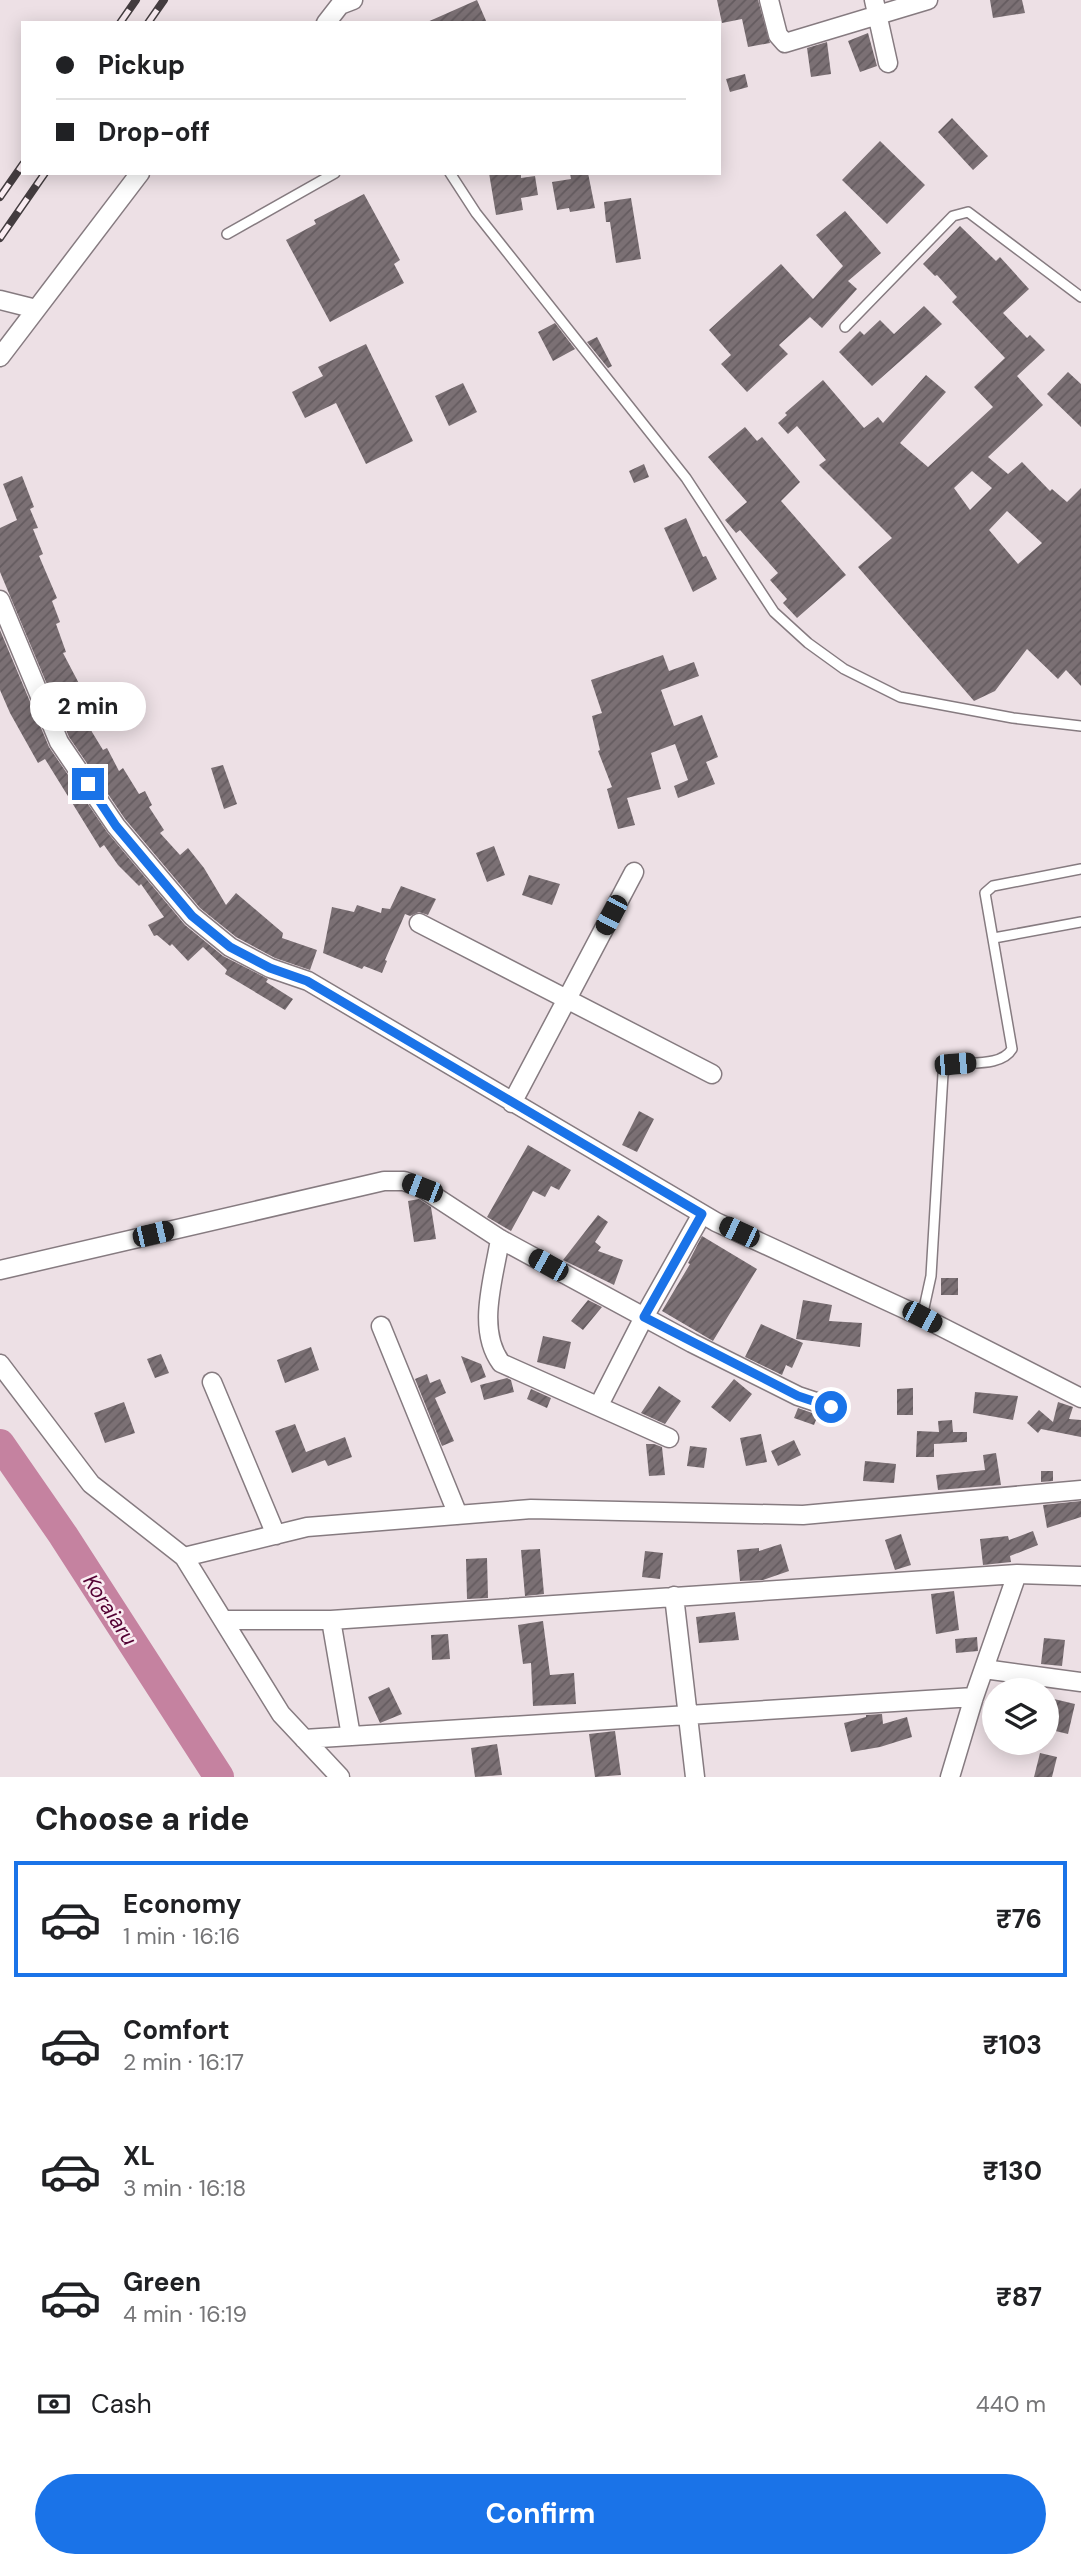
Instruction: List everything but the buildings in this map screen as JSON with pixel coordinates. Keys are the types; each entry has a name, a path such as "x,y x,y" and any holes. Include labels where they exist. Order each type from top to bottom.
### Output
{"street":[{"path":"328,21 340,5 353,0"},
{"path":"769,0 778,36 785,43 875,8 928,0"},
{"path":"875,8 888,62"},
{"path":"0,357 138,175"},
{"path":"0,300 36,309"},
{"path":"0,600 59,742 116,826 192,916 230,947 270,968 307,981 702,1214 922,1317 1081,1398"},
{"path":"512,1103 634,872"},
{"path":"419,923 712,1073"},
{"path":"0,1269 384,1181 404,1181 422,1188 500,1240 644,1317 798,1396 831,1407"},
{"path":"599,1405 644,1317 702,1214"},
{"path":"500,1240 488,1329 495,1354 501,1363 511,1370 599,1405 670,1438"},
{"path":"381,1326 458,1515"},
{"path":"0,1364 90,1485 184,1557 281,1714 340,1777"},
{"path":"212,1382 276,1535"},
{"path":"184,1557 307,1527 531,1509 803,1515 1081,1490"},
{"path":"223,1620 331,1620 1017,1574 1081,1576"},
{"path":"950,1777 974,1697 1017,1574"},
{"path":"674,1596 695,1777"},
{"path":"331,1620 351,1736"},
{"path":"984,1669 1081,1682"},
{"path":"304,1739 974,1697"}],"lane":[{"path":"227,234 331,175"},
{"path":"451,175 476,213 686,478 774,612 808,643 844,670 900,697 1013,718 1081,726"},
{"path":"845,327 924,243 953,216 968,212 1081,297"},
{"path":"922,1317 931,1276 943,1074 949,1066 955,1064 998,1060 1010,1054 1012,1049 985,899 989,888 1081,869"},
{"path":"993,939 1081,922"}],"waterway":[{"name":"Koraiaru","path":"0,1444 63,1535 219,1777"}],"railway":[{"path":"121,21 136,0"},
{"path":"149,21 164,0"},
{"path":"0,197 21,167"},
{"path":"0,238 44,175"}],"route":[{"path":"88,784 116,826 192,916 230,947 270,968 307,981 702,1214 644,1317 798,1396 831,1407"}]}
